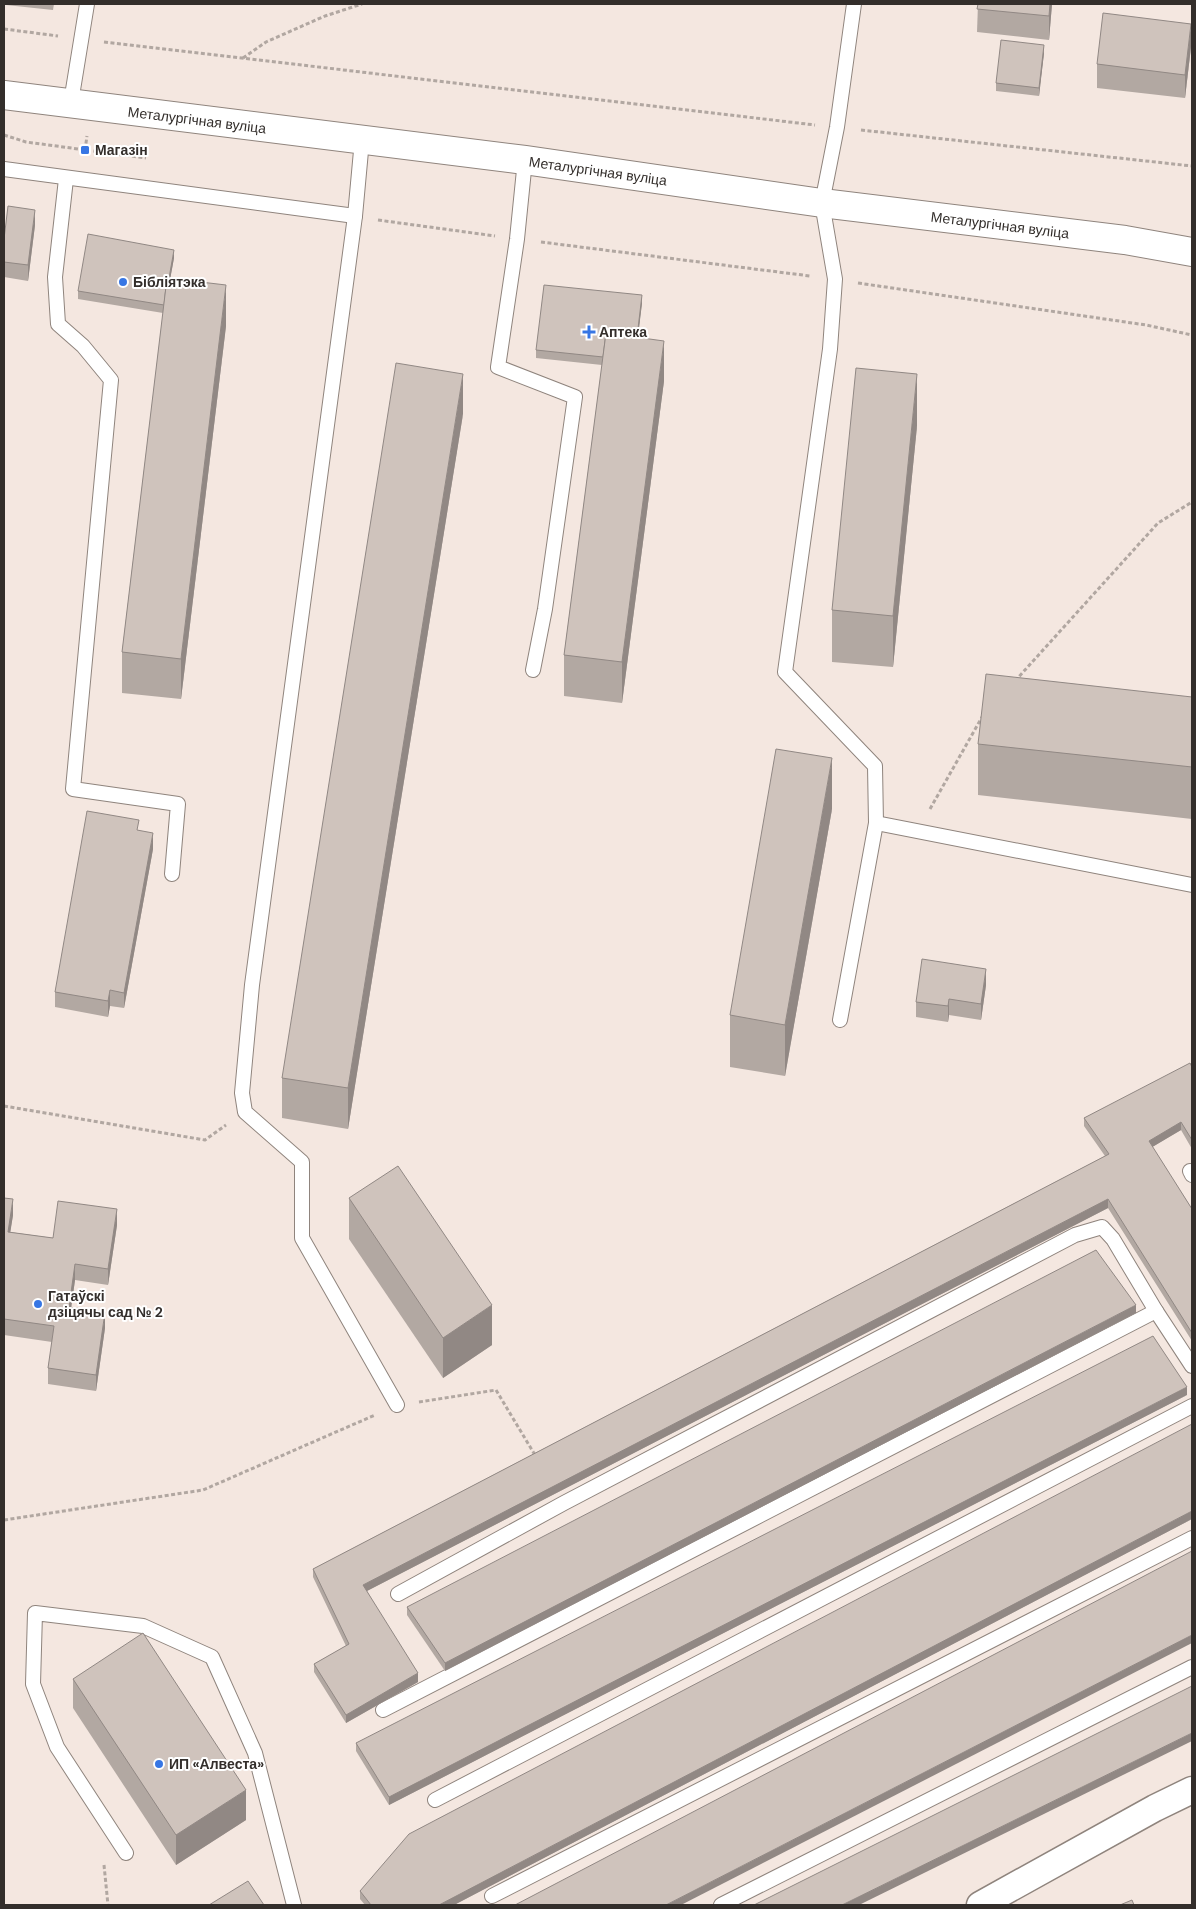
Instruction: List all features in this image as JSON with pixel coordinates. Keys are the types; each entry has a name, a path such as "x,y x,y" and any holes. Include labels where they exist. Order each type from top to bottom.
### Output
{"street":[{"name":"Металургічная вуліца","path":"4,95 525,160 822,203 1125,240 1192,252"},
{"path":"983,1905 1155,1808 1192,1790"}],"lane":[{"path":"71,102 87,4"},
{"path":"840,1020 876,824 875,766 785,672 830,349 835,279 822,203 837,128 854,4"},
{"path":"362,140 355,216 252,985 242,1093 245,1112 302,1162 302,1238 397,1405"},
{"path":"525,160 517,240 498,367 575,397 545,610 533,670"},
{"path":"4,169 66,179 355,216"},
{"path":"66,179 55,277 58,324 83,346 111,380 73,789 178,804 172,874"},
{"path":"876,824 1192,885"},
{"path":"398,1594 564,1503 1075,1235 1102,1227 1113,1239 1156,1311 1192,1366"},
{"path":"383,1710 1156,1311"},
{"path":"435,1800 1192,1406"},
{"path":"492,1896 1192,1538"},
{"path":"126,1853 57,1747 32,1684 35,1613 143,1626 212,1657 255,1753 294,1905"},
{"path":"721,1905 1192,1667"}],"path":[{"path":"243,58 266,42 325,16 362,4"},
{"path":"4,29 837,128 1192,166"},
{"path":"4,135 26,142 146,158"},
{"path":"355,216 517,240 835,279 1146,325 1192,335"},
{"path":"1012,684 1158,523 1192,502"},
{"path":"917,832 979,721 986,713"},
{"path":"4,1106 204,1140 245,1112"},
{"path":"4,1520 203,1490 397,1405 496,1390 540,1463"}],"building":[{"path":"978,4 1050,4 1049,16 977,9"},
{"path":"1103,13 1191,24 1185,75 1097,64"},
{"path":"1001,40 1044,45 1039,88 996,83"},
{"path":"8,206 35,210 28,265 4,262 4,239"},
{"path":"88,234 174,250 169,278 167,278 164,305 78,291"},
{"path":"167,278 226,285 181,659 122,652"},
{"path":"544,285 642,295 637,337 606,333 603,357 536,350"},
{"path":"606,333 664,341 622,662 564,655"},
{"path":"396,363 463,374 348,1088 282,1078"},
{"path":"856,368 917,374 893,616 832,610"},
{"path":"986,674 1192,697 1192,767 978,744"},
{"path":"776,749 832,758 785,1025 730,1015"},
{"path":"87,811 139,820 137,830 153,833 124,993 110,990 108,1001 55,992"},
{"path":"922,959 986,969 981,1004 949,999 948,1006 916,1002"},
{"path":"1190,1063 1192,1067 1192,1140 1181,1122 1149,1141 1192,1209 1192,1333 1108,1199 363,1585 418,1673 346,1715 314,1664 349,1644 313,1569 1109,1154 1084,1118"},
{"path":"398,1166 492,1305 443,1338 349,1198"},
{"name":"Гатаўскі дзіцячы сад № 2","path":"4,1198 13,1199 8,1232 53,1238 58,1201 117,1209 108,1269 75,1264 69,1307 105,1312 96,1375 48,1368 54,1326 4,1319"},
{"path":"1096,1250 1136,1305 445,1663 407,1607"},
{"path":"1153,1336 1187,1387 389,1797 356,1743"},
{"path":"1192,1424 1192,1511 439,1905 371,1905 360,1891 409,1834"},
{"path":"1192,1551 1192,1635 666,1905 515,1905"},
{"name":"ИП «Алвеста»","path":"143,1633 246,1790 176,1835 73,1679"},
{"path":"1192,1686 1192,1733 842,1905 754,1905"},
{"path":"248,1881 264,1905 209,1905"},
{"path":"1132,1900 1134,1905 1120,1905"}],"place":[{"name":"Магазін","path":"85,150"},
{"name":"Бібліятэка","path":"123,282"},
{"name":"Аптека","path":"589,332"},
{"name":"Гатаўскі дзіцячы сад № 2","path":"38,1304"},
{"name":"ИП «Алвеста»","path":"159,1764"}]}
